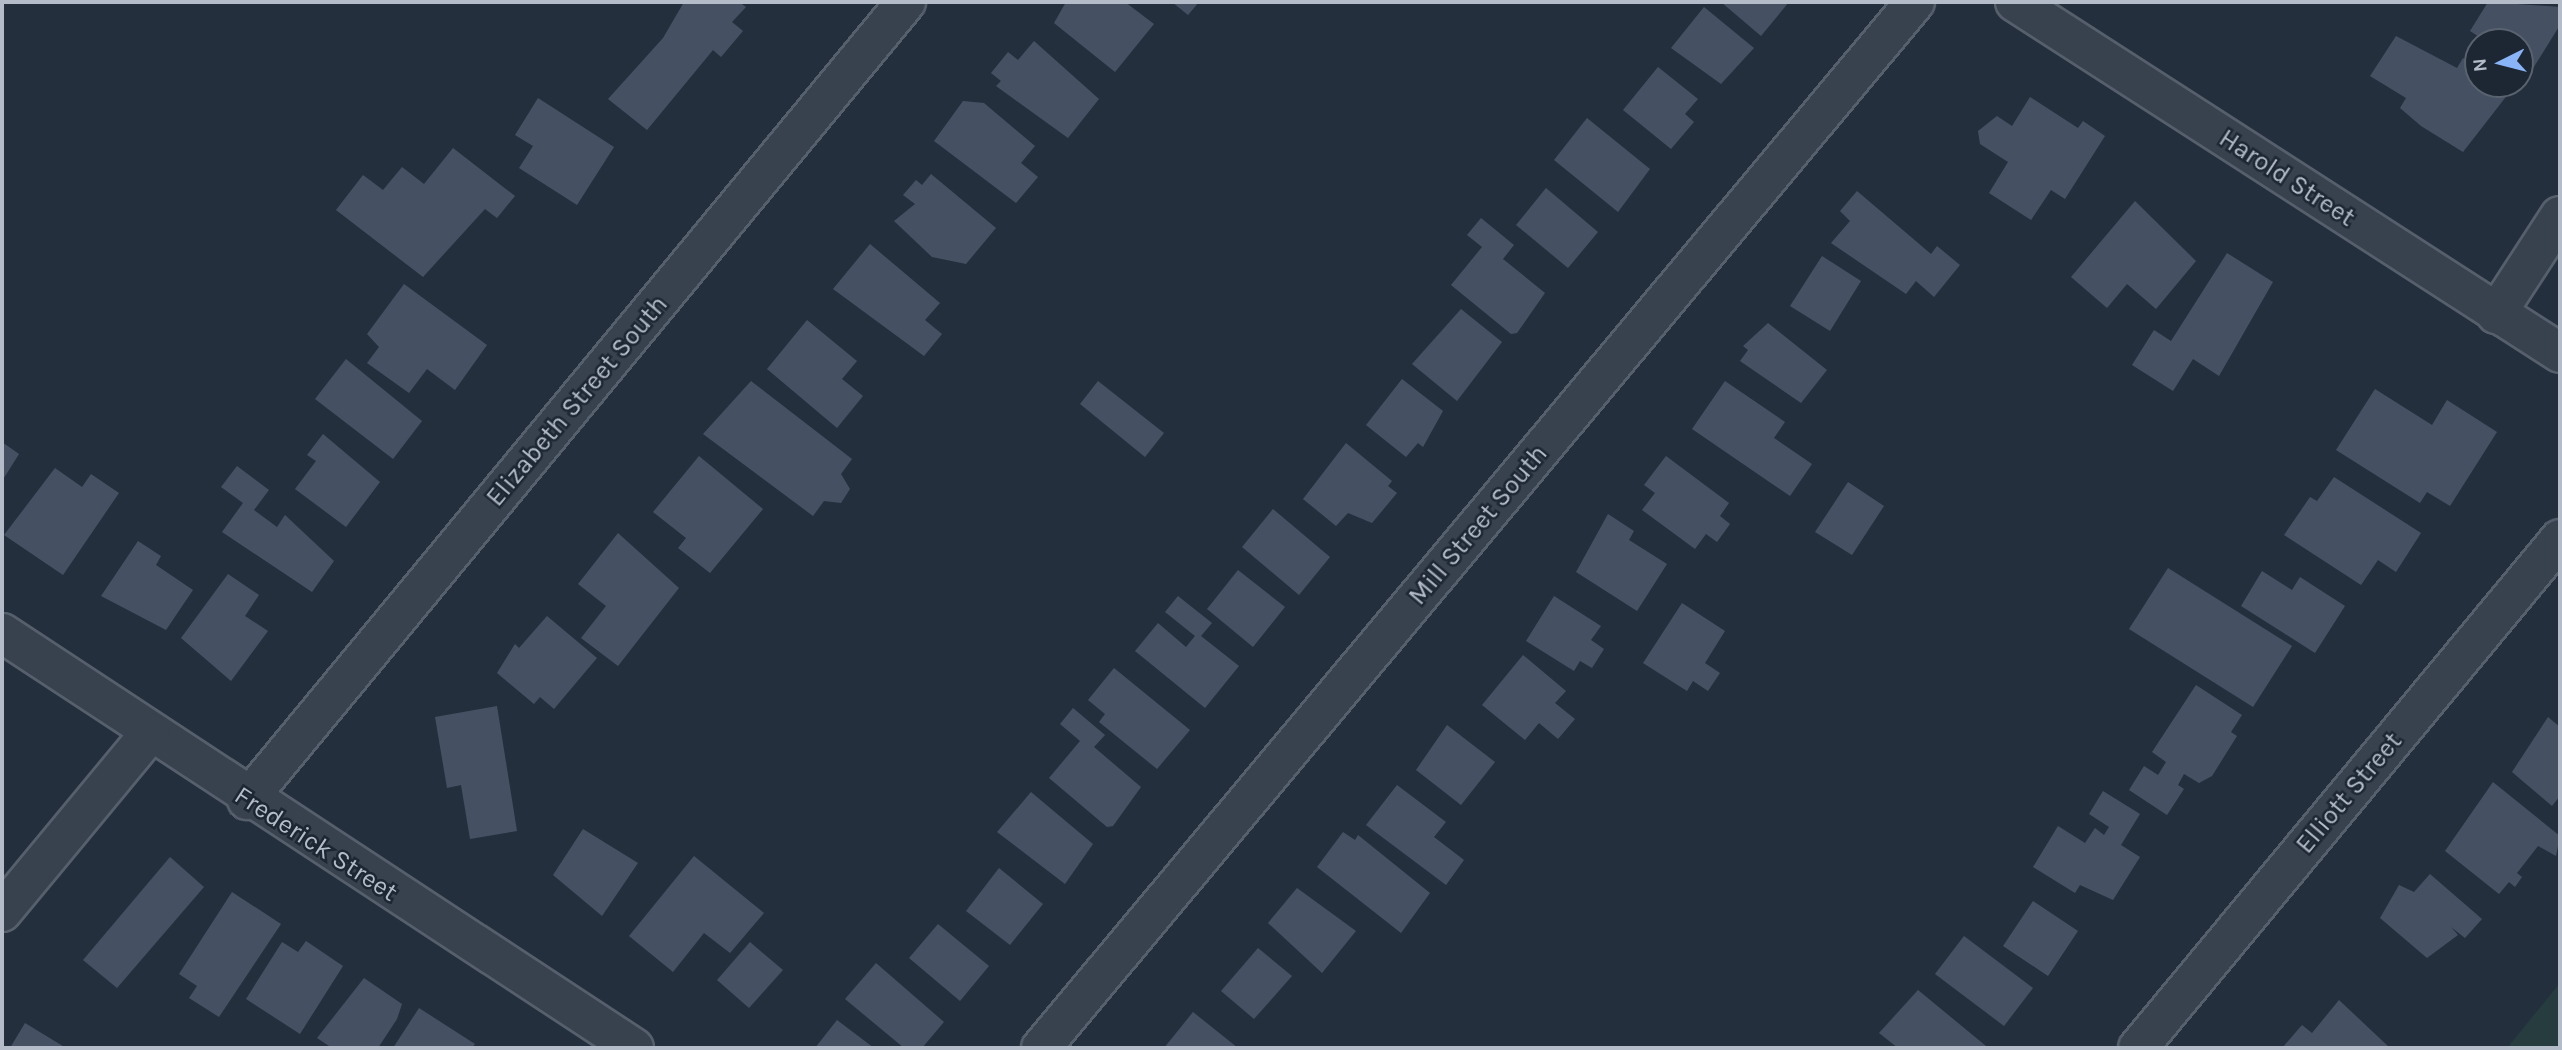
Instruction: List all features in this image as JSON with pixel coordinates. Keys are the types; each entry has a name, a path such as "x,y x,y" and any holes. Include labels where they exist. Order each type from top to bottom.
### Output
{"street":[{"name":"Elizabeth Street South","path":"247,800 906,2"},
{"name":"Mill Street South","path":"1041,1048 1915,2"},
{"name":"Harold Street","path":"2015,2 2560,353"},
{"path":"2496,314 2560,216"},
{"name":"Elliott Street","path":"2138,1048 2560,539"},
{"name":"Frederick Street","path":"2,633 247,800 635,1048"},
{"path":"2,912 150,733"}],"green space":[{"path":"2560,983 2560,1048 2507,1048"}],"building":[{"path":"684,2 739,2 746,7 732,22 743,31 721,57 713,50 647,130 608,99 663,38"},
{"path":"1066,2 1125,2 1154,24 1115,72 1054,23"},
{"path":"1172,2 1199,2 1188,15"},
{"path":"1721,2 1789,2 1761,36"},
{"path":"2488,2 2560,7 2560,25 2534,67 2534,28 2472,28"},
{"path":"1704,7 1754,48 1721,84 1671,48"},
{"path":"2396,36 2457,68 2464,59 2464,98 2505,98 2463,152 2421,126 2400,108 2406,98 2370,76"},
{"path":"1034,41 1099,99 1068,138 996,86 1001,81 991,73 1008,52 1018,60"},
{"path":"1658,67 1698,99 1685,114 1694,122 1671,149 1623,110"},
{"path":"2030,97 2078,128 2083,121 2105,136 2065,199 2051,190 2031,220 1989,193 2008,162 1980,144 1978,131 1997,116 2012,126"},
{"path":"538,98 614,147 577,205 519,168 533,146 515,135"},
{"path":"963,101 984,103 1035,146 1021,163 1038,177 1016,203 934,141"},
{"path":"1587,118 1650,169 1618,212 1554,160"},
{"path":"453,148 515,196 497,218 485,209 423,277 336,210 363,175 383,190 402,167 424,184"},
{"path":"931,174 996,228 966,264 932,257 894,221 915,204 903,195 916,180 922,185"},
{"path":"1546,188 1598,232 1568,268 1516,225"},
{"path":"1857,191 1931,254 1937,246 1960,265 1934,297 1916,281 1906,294 1831,243 1850,221 1840,211"},
{"path":"2135,201 2196,261 2156,309 2127,284 2107,308 2071,277"},
{"path":"1481,218 1514,245 1503,259 1545,293 1517,333 1511,334 1451,285 1482,247 1467,235"},
{"path":"870,244 940,303 925,320 942,334 924,356 833,289"},
{"path":"2227,253 2273,282 2219,376 2193,359 2173,391 2132,365 2154,330 2171,341"},
{"path":"1822,256 1861,281 1830,331 1790,306"},
{"path":"404,284 487,345 455,390 427,369 409,393 367,363 379,347 367,334"},
{"path":"1461,309 1502,342 1457,401 1412,364"},
{"path":"807,320 857,361 842,379 863,396 837,428 767,369"},
{"path":"1768,323 1827,370 1801,403 1740,361 1748,350 1743,346"},
{"path":"346,359 422,421 393,459 315,399"},
{"path":"1402,379 1443,411 1423,447 1418,443 1406,457 1366,425"},
{"path":"751,381 852,459 841,474 850,489 841,503 824,501 813,516 703,434"},
{"path":"1098,381 1164,433 1145,457 1080,404"},
{"path":"1725,381 1785,422 1774,438 1812,464 1790,496 1692,429"},
{"path":"2375,389 2432,425 2447,400 2497,432 2450,506 2427,492 2420,503 2336,450"},
{"path":"323,434 380,482 346,527 295,489 316,461 307,455"},
{"path":"2,442 19,454 2,481"},
{"path":"1346,443 1392,481 1388,486 1397,493 1372,523 1348,513 1336,526 1303,499"},
{"path":"699,456 763,509 710,573 678,548 686,538 653,512"},
{"path":"1666,456 1729,503 1720,516 1730,524 1717,542 1706,534 1695,549 1642,510 1655,493 1644,485"},
{"path":"237,466 269,490 254,510 277,527 285,515 334,561 312,592 222,532 243,503 221,487"},
{"path":"55,468 82,487 91,474 119,493 63,575 4,535"},
{"path":"2334,477 2421,533 2396,572 2378,560 2361,585 2284,535 2310,497 2317,501"},
{"path":"1848,482 1884,506 1852,555 1815,532"},
{"path":"1273,509 1330,557 1299,595 1242,547"},
{"path":"1608,514 1634,531 1629,540 1667,564 1637,611 1576,572"},
{"path":"618,533 679,588 618,666 581,638 606,606 578,584"},
{"path":"138,541 161,556 156,565 193,590 166,630 101,596"},
{"path":"2168,568 2292,646 2253,707 2129,629"},
{"path":"1238,570 1285,607 1253,647 1207,609"},
{"path":"2262,571 2292,590 2300,577 2345,606 2315,653 2241,606"},
{"path":"228,574 259,595 245,616 268,631 231,681 181,638"},
{"path":"1178,596 1212,623 1201,636 1239,666 1205,708 1135,651 1158,623 1186,647 1195,636 1165,612"},
{"path":"1554,596 1601,626 1591,640 1604,649 1592,668 1580,661 1574,671 1526,641"},
{"path":"1682,603 1725,631 1705,663 1720,673 1708,691 1693,681 1687,691 1643,663"},
{"path":"547,616 597,658 554,709 540,697 534,704 497,673 515,644 519,648"},
{"path":"1523,655 1566,691 1555,703 1575,719 1558,739 1539,723 1525,740 1482,705"},
{"path":"1114,668 1190,730 1157,769 1099,722 1105,714 1088,700"},
{"path":"2196,685 2242,715 2231,732 2237,736 2212,776 2199,783 2184,774 2178,785 2184,789 2167,815 2129,790 2144,766 2158,775 2166,762 2152,752"},
{"path":"497,706 517,831 470,839 461,785 447,788 435,717"},
{"path":"1073,708 1105,735 1094,747 1141,787 1113,826 1107,827 1049,778 1080,741 1060,724"},
{"path":"2548,717 2560,727 2560,796 2552,806 2512,772"},
{"path":"1447,725 1495,762 1461,805 1416,770"},
{"path":"2493,782 2560,836 2556,856 2538,846 2517,873 2522,877 2515,887 2509,882 2499,894 2445,851"},
{"path":"1397,785 1446,822 1434,837 1464,860 1446,885 1366,825"},
{"path":"2103,791 2140,814 2121,845 2140,857 2113,900 2080,885 2075,893 2033,867 2058,826 2085,843 2095,828 2104,835 2109,827 2089,814"},
{"path":"1031,792 1093,844 1065,884 997,832"},
{"path":"583,829 638,863 602,916 553,875"},
{"path":"1343,832 1355,840 1358,835 1430,893 1401,933 1317,867"},
{"path":"694,856 764,913 730,953 704,933 673,972 629,936"},
{"path":"170,857 204,887 117,988 83,960"},
{"path":"999,868 1043,904 1010,945 966,911"},
{"path":"2430,874 2482,919 2465,938 2451,927 2458,935 2427,958 2380,918 2399,885 2414,892"},
{"path":"1297,888 1356,931 1322,973 1268,923"},
{"path":"232,892 281,924 219,1017 189,998 197,986 179,974"},
{"path":"2033,901 2078,931 2048,976 2003,946"},
{"path":"938,924 989,966 960,1001 909,958"},
{"path":"1964,936 2033,988 2004,1026 1935,974"},
{"path":"306,941 343,966 300,1034 246,999 282,942 298,952"},
{"path":"750,942 783,970 749,1008 717,980"},
{"path":"1258,948 1292,976 1254,1019 1221,991"},
{"path":"876,963 944,1022 922,1048 904,1048 845,999"},
{"path":"364,978 402,1004 397,1019 378,1048 332,1048 317,1038"},
{"path":"1918,990 1986,1046 1898,1048 1879,1033"},
{"path":"2339,1000 2390,1048 2282,1048 2302,1025 2312,1033"},
{"path":"419,1008 475,1044 472,1048 393,1048"},
{"path":"1193,1012 1238,1048 1164,1048"},
{"path":"837,1020 874,1048 815,1048"},
{"path":"25,1023 66,1048 10,1048"}]}
